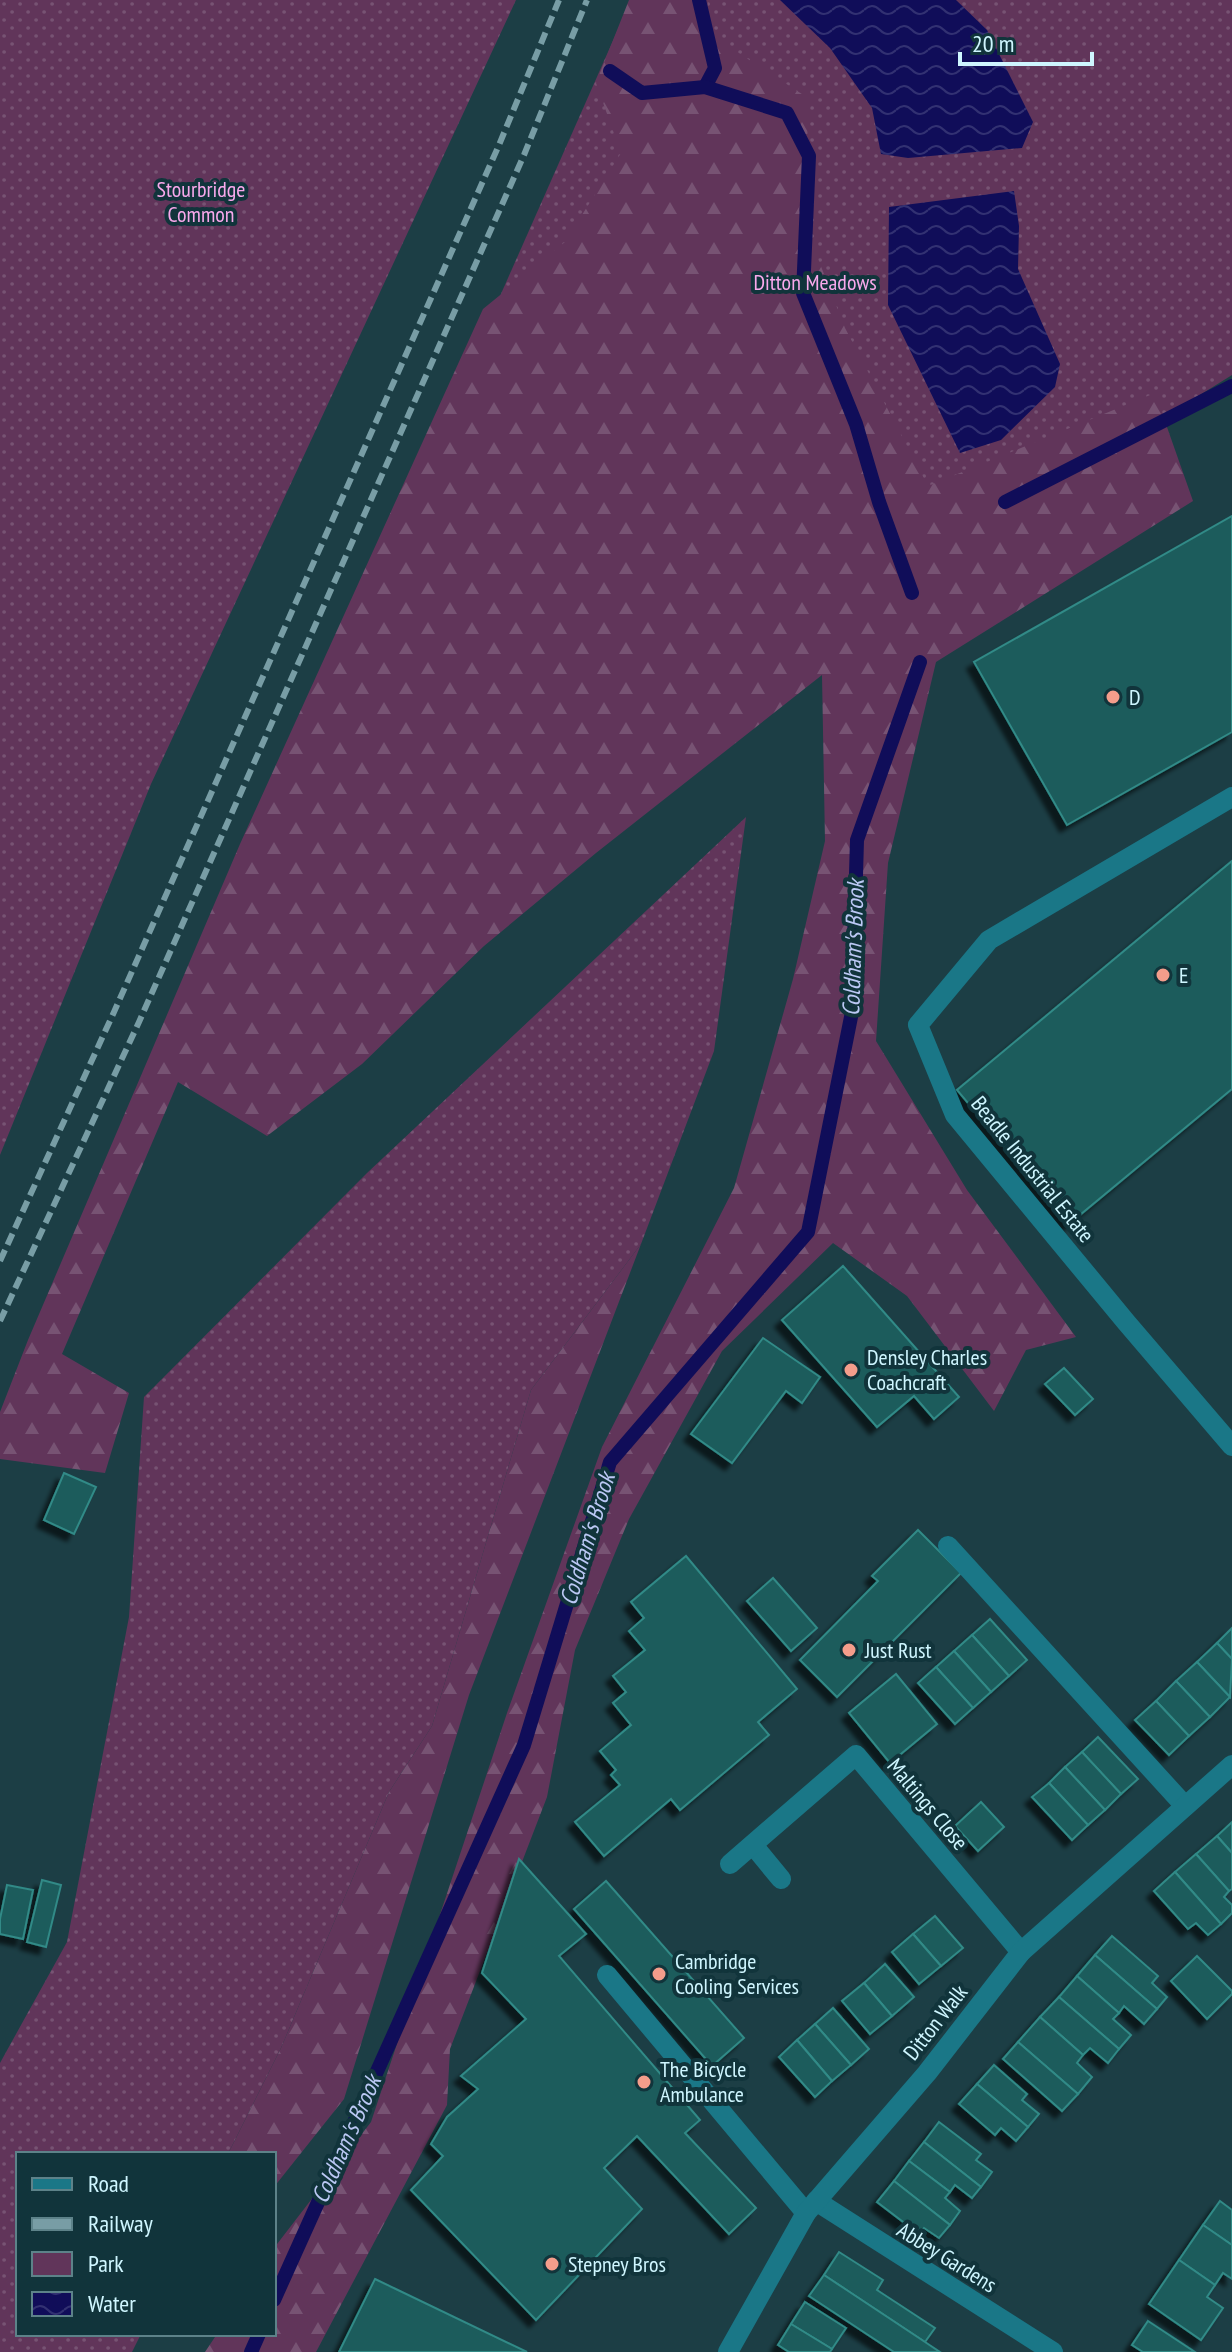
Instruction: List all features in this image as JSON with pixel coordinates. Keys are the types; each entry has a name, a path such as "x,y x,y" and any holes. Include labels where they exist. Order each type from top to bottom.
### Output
{"street":[{"name":"Beadle Industrial Estate","path":"1232,797 989,940 918,1025 955,1115 1232,1446"},
{"path":"948,1546 1185,1806"},
{"name":"Maltings Close","path":"730,1864 856,1755 1021,1952"},
{"name":"Ditton Walk","path":"728,2352 811,2207 927,2073 1021,1952 1232,1765"},
{"path":"753,1845 781,1879"},
{"name":"Abbey Gardens","path":"607,1975 811,2207 1053,2352"}],"green space":[{"name":"Stourbridge Common","path":"0,0 516,0 151,784 0,1155"},
{"path":"629,0 708,0 705,31 811,100 799,210 845,328 928,486 1155,393 1193,501 936,662 888,863 876,1041 967,1190 1076,1337 1026,1350 994,1411 907,1296 833,1243 722,1351 629,1519 575,1650 547,1797 450,2049 447,2105 316,2352 205,2352 216,2336 276,2336 276,2245 371,2122 507,1713 602,1447 734,1188 793,979 825,841 822,675 596,853 484,946 362,1064 267,1136 178,1082 62,1354 129,1393 105,1473 0,1459 0,1412 240,844 483,309 565,242 621,153 596,83"},
{"name":"Ditton Meadows","path":"631,0 1232,0 1232,375 1089,464 305,737"},
{"path":"746,817 714,1051 641,1244 531,1390 432,1726 389,1792 281,2048 229,2152 16,2152 16,2336 140,2336 132,2352 0,2352 0,2063 67,1942 129,1617 144,1397 367,1173"},
{"path":"641,1244 469,1695 344,2099 276,2184 276,2152 229,2152 281,2048 389,1792 432,1726 531,1390"}],"water":[{"path":"780,0 956,0 987,30 1033,122 1022,148 908,158 881,154 872,108 830,48"},
{"path":"1014,191 1019,226 1018,269 1060,364 1055,387 1001,440 960,453 888,305 889,207"}],"building":[{"name":"D","path":"1232,516 1232,732 1067,825 974,662"},
{"name":"E","path":"1232,861 1232,1089 1069,1224 957,1090"},
{"path":"843,1266 959,1397 934,1419 914,1396 877,1427 782,1320"},
{"path":"763,1338 820,1377 802,1403 786,1391 732,1463 691,1434"},
{"path":"1064,1368 1093,1399 1075,1415 1045,1384"},
{"path":"64,1473 96,1487 74,1534 44,1520"},
{"path":"918,1530 961,1573 837,1697 800,1660 878,1581 872,1576"},
{"path":"686,1556 797,1689 758,1722 769,1735 680,1810 671,1799 604,1856 575,1822 620,1785 611,1775 616,1770 600,1751 631,1725 613,1703 626,1692 613,1676 645,1650 629,1631 644,1618 631,1602"},
{"path":"773,1578 817,1628 791,1651 747,1601"},
{"path":"990,1619 1027,1660 1009,1676 972,1635"},
{"path":"1232,1628 1232,1659 1217,1643"},
{"path":"972,1635 1009,1676 991,1692 954,1651"},
{"path":"1217,1643 1232,1659 1230,1697 1197,1662"},
{"path":"954,1651 991,1692 973,1708 936,1667"},
{"path":"1197,1662 1230,1697 1210,1717 1176,1681"},
{"path":"936,1667 973,1708 955,1724 918,1683"},
{"path":"896,1674 937,1724 890,1763 849,1713"},
{"path":"1176,1681 1210,1717 1189,1736 1156,1701"},
{"path":"1156,1701 1189,1736 1169,1755 1135,1720"},
{"path":"1098,1737 1138,1779 1121,1794 1082,1752"},
{"path":"1082,1752 1121,1794 1105,1810 1065,1767"},
{"path":"1065,1767 1105,1810 1088,1825 1049,1783"},
{"path":"1049,1783 1088,1825 1072,1840 1032,1797"},
{"path":"981,1802 1004,1827 978,1851 955,1826"},
{"path":"1232,1822 1232,1853 1217,1836"},
{"path":"1217,1836 1232,1853 1232,1889 1229,1891 1196,1854"},
{"path":"1196,1854 1229,1891 1224,1897 1232,1905 1232,1913 1221,1924 1175,1872"},
{"path":"519,1859 586,1934 559,1956 700,2120 685,2133 756,2208 729,2234 637,2136 604,2168 642,2209 536,2320 411,2190 443,2156 431,2144 447,2117 478,2089 461,2076 526,2019 482,1973"},
{"path":"1175,1872 1221,1924 1208,1935 1196,1923 1188,1929 1154,1891"},
{"path":"42,1880 61,1885 46,1947 27,1942"},
{"name":"Cambridge Cooling Services","path":"606,1881 744,2038 712,2066 574,1909"},
{"path":"7,1885 33,1890 23,1939 0,1934"},
{"path":"935,1916 963,1948 941,1966 913,1934"},
{"path":"913,1934 941,1966 919,1984 892,1952"},
{"path":"1112,1936 1158,1976 1152,1983 1167,1997 1157,2009 1095,1955"},
{"path":"1095,1955 1157,2009 1144,2024 1124,2006 1119,2013 1077,1976"},
{"path":"1197,1956 1232,1991 1207,2019 1171,1981"},
{"path":"885,1964 914,1997 892,2016 864,1983"},
{"path":"1077,1976 1119,2013 1113,2019 1131,2035 1119,2049 1059,1997"},
{"path":"864,1983 892,2016 870,2034 842,2001"},
{"path":"1059,1997 1119,2049 1108,2063 1090,2048 1083,2055 1040,2017"},
{"path":"833,2008 869,2049 851,2065 815,2024"},
{"path":"1040,2017 1083,2055 1077,2063 1092,2077 1078,2094 1018,2042"},
{"path":"815,2024 851,2065 832,2081 797,2040"},
{"path":"797,2040 832,2081 815,2097 779,2057"},
{"path":"1018,2042 1078,2094 1062,2111 1003,2059"},
{"path":"994,2065 1027,2094 1022,2100 1039,2114 1028,2127 977,2084"},
{"path":"977,2084 1028,2127 1016,2141 1001,2128 995,2135 959,2104"},
{"path":"939,2122 981,2154 976,2160 992,2172 981,2187 924,2142"},
{"path":"924,2142 981,2187 972,2198 955,2185 950,2192 909,2161"},
{"path":"909,2161 950,2192 945,2198 960,2211 950,2225 894,2181"},
{"path":"894,2181 950,2225 939,2238 924,2228 919,2234 877,2202"},
{"path":"1220,2201 1232,2210 1232,2245 1203,2225"},
{"path":"1203,2225 1232,2245 1232,2279 1223,2273 1215,2285 1179,2260"},
{"path":"839,2252 883,2280 877,2290 935,2328 925,2342 824,2275"},
{"path":"1179,2260 1215,2285 1207,2297 1223,2308 1201,2340 1149,2304"},
{"path":"824,2275 940,2352 894,2352 809,2296"},
{"path":"375,2279 527,2352 339,2352"},
{"path":"805,2302 846,2328 832,2349 791,2324"},
{"path":"1148,2321 1195,2352 1143,2352 1132,2345"},
{"path":"791,2324 832,2349 830,2352 789,2352 778,2345"}],"waterway":[{"path":"699,0 715,68 705,87"},
{"name":"Coldham's Brook","path":"610,71 642,93 705,87 787,113 809,156 803,293 856,424 879,502 912,593"},
{"path":"1005,502 1232,386"},
{"name":"Coldham's Brook","path":"276,2296 524,1745 610,1462 808,1232 852,1012 857,840 920,662"},
{"name":"Coldham's Brook","path":"251,2352 258,2336"}],"railway":[{"path":"0,1261 114,1012 499,145 559,0"},
{"path":"0,1321 139,1022 524,155 587,0"}],"place":[{"name":"D","path":"1113,697"},
{"name":"E","path":"1163,975"},
{"name":"Densley Charles Coachcraft","path":"851,1370"},
{"name":"Just Rust","path":"849,1650"},
{"name":"Cambridge Cooling Services","path":"659,1974"},
{"name":"The Bicycle Ambulance","path":"644,2082"},
{"name":"Stepney Bros","path":"552,2264"}]}
